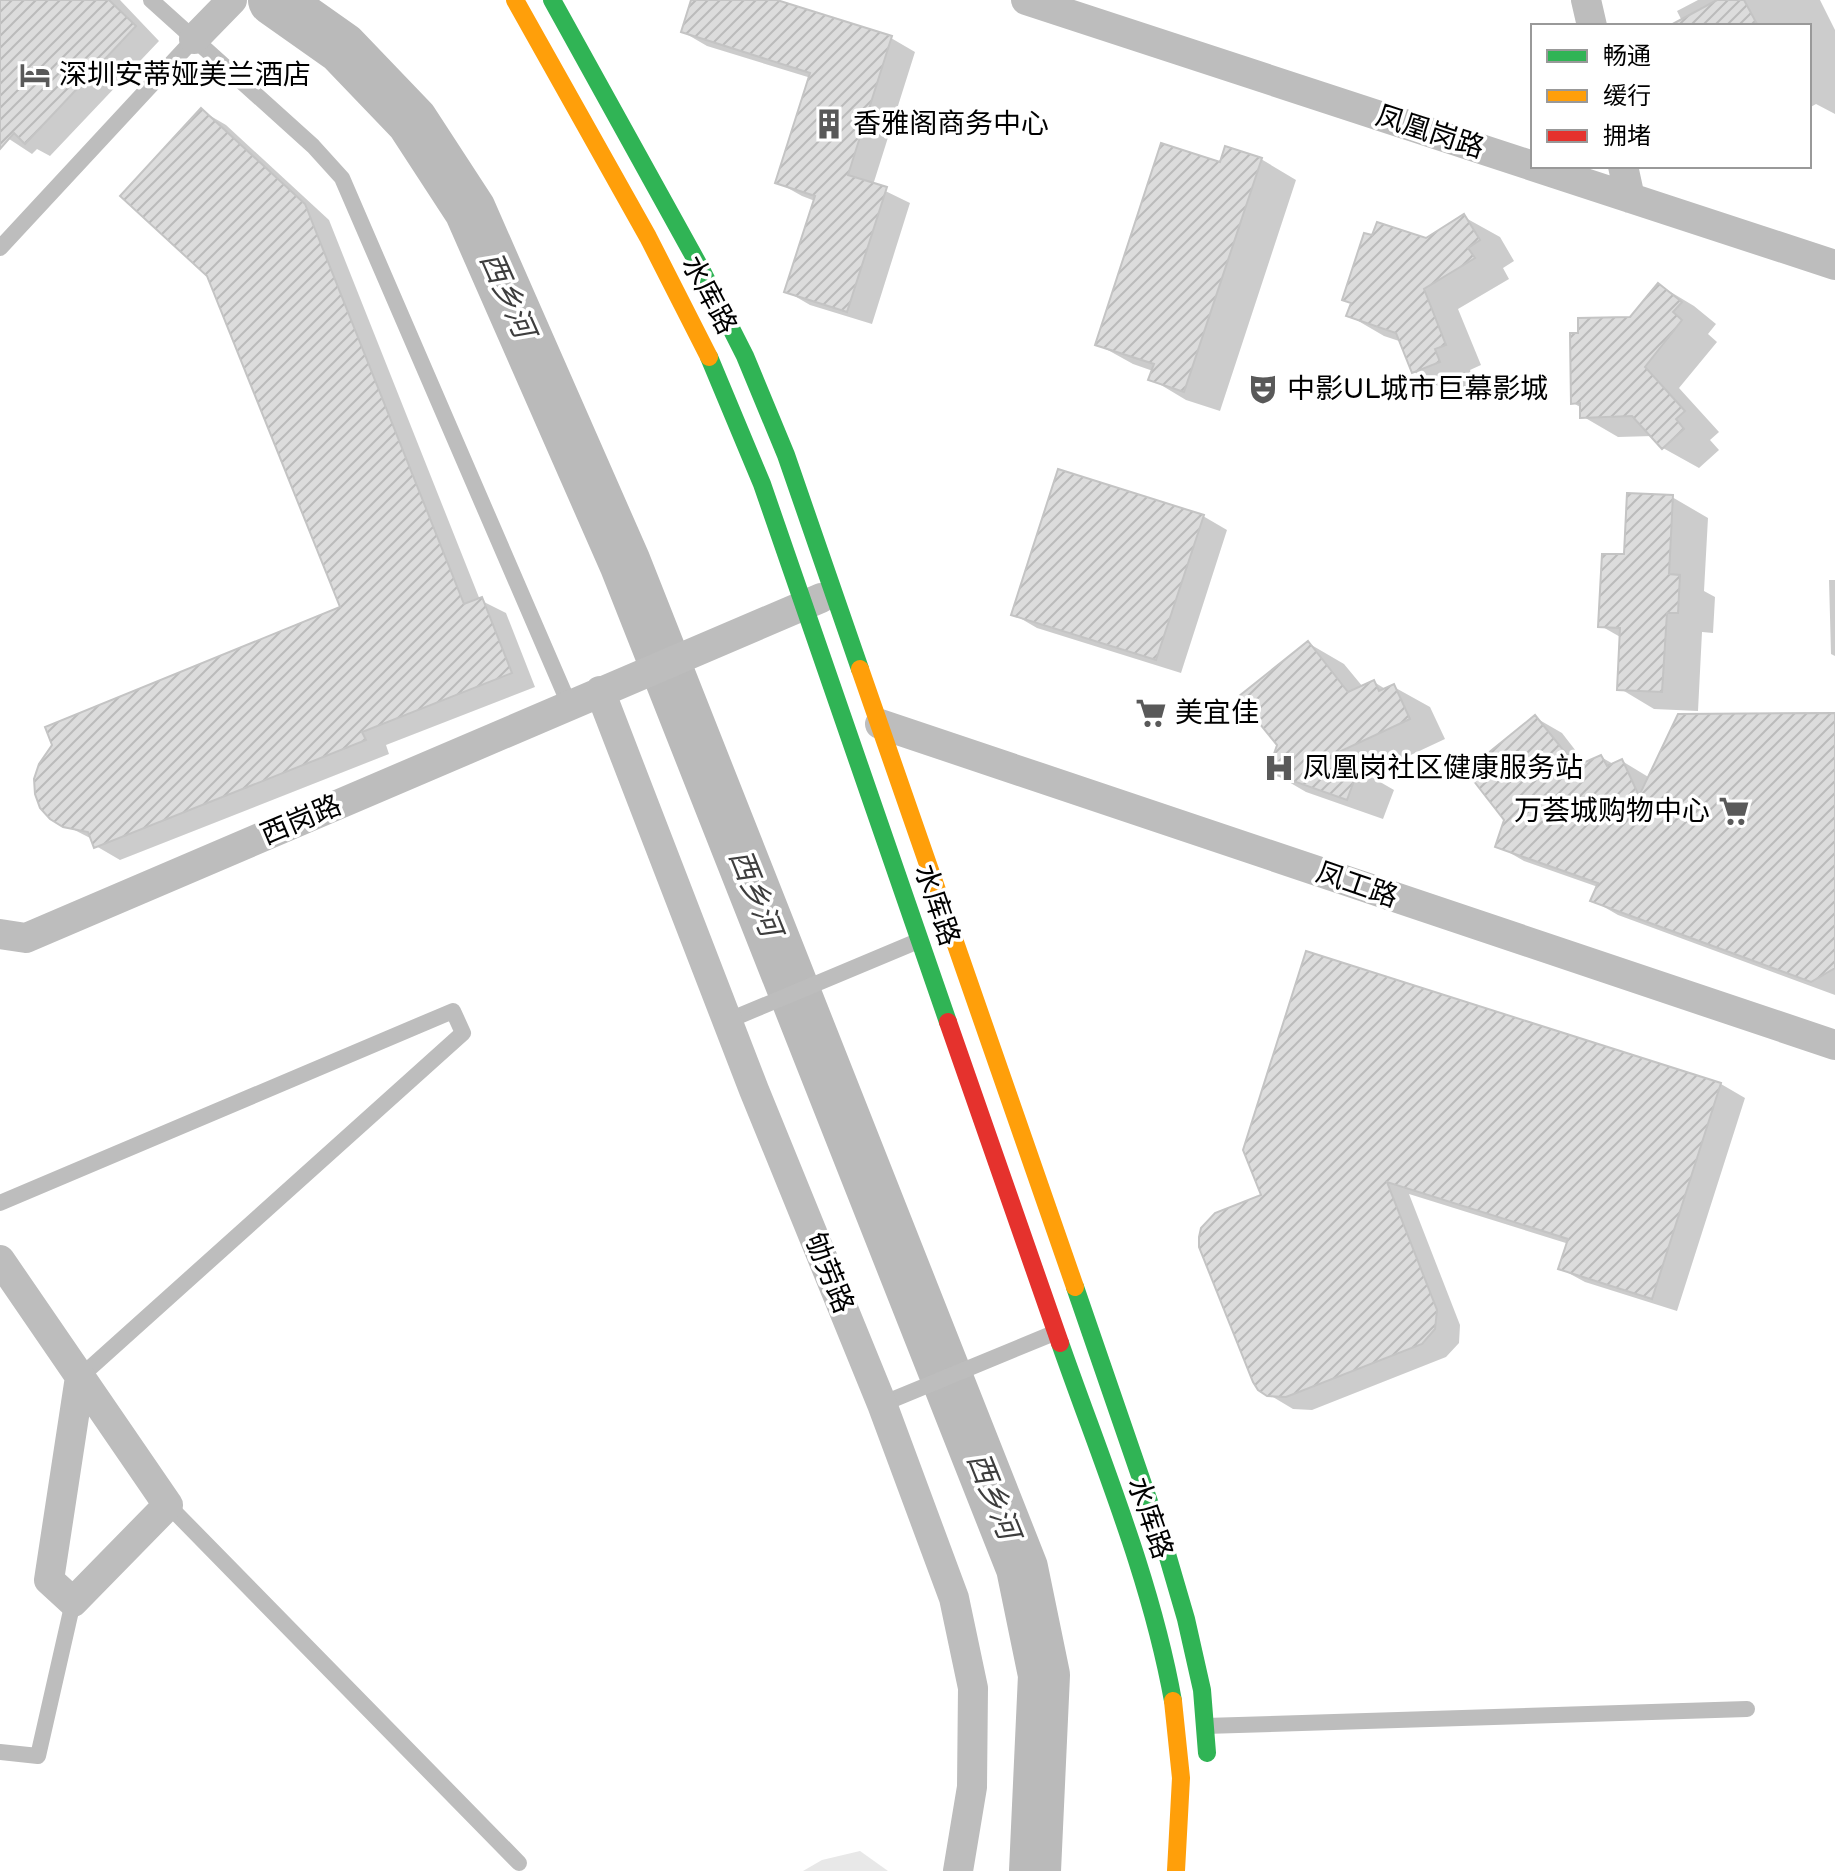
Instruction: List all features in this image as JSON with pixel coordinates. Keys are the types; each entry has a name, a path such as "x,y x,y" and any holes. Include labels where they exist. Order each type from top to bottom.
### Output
{"main road":[{"name":"水库路","path":"515,0 665,270 716,369 755,467 1137,1565 1171,1693 1181,1775 1176,1871"},
{"name":"水库路","path":"552,0 701,269 745,356 786,455 1167,1554 1199,1676 1209,1766"}],"street":[{"path":"194,39 232,0"},
{"name":"凤凰岗路","path":"1026,0 1531,166"},
{"path":"1586,0 1592,24"},
{"name":"凤凰岗路","path":"1538,168 1835,265"},
{"path":"1623,168 1630,198"},
{"name":"西岗路","path":"0,934 26,938 834,593"},
{"name":"劬劳路","path":"600,691 736,1017 954,1598 973,1688 972,1787 958,1871"},
{"name":"凤工路","path":"880,724 1835,1045"},
{"path":"0,1260 168,1505 73,1602 49,1580 80,1377"}],"lane":[{"path":"151,0 313,146 342,178 569,704"},
{"path":"0,248 194,39"},
{"path":"736,1017 920,940"},
{"path":"0,1203 453,1011 463,1033 80,1377"},
{"path":"882,1404 1056,1332"},
{"path":"168,1505 519,1863"},
{"path":"0,1752 38,1756 73,1602"},
{"path":"1175,1727 1747,1709"}],"shaded area":[{"path":"860,1851 888,1871 803,1871 822,1860"}],"building":[{"name":"深圳安蒂娅美兰酒店","path":"0,0 109,0 136,26 25,144 14,133 0,149"},
{"name":"香雅阁商务中心","path":"691,0 777,0 892,36 848,175 887,187 847,312 784,292 815,196 775,183 810,73 681,32"},
{"path":"1717,0 1744,0 1757,24 1673,24"},
{"path":"201,108 305,204 464,604 482,597 512,673 362,732 366,740 94,848 88,832 63,827 40,808 34,779 39,764 52,745 45,727 340,607 207,276 120,196"},
{"path":"1161,143 1220,162 1225,146 1262,158 1184,392 1148,380 1154,364 1095,345"},
{"path":"1464,214 1480,240 1468,248 1475,258 1424,289 1446,345 1435,349 1440,362 1412,373 1396,333 1346,316 1351,303 1342,300 1364,233 1372,235 1377,222 1426,238"},
{"path":"1658,283 1682,302 1673,312 1682,320 1645,367 1685,411 1676,419 1684,429 1662,449 1632,416 1580,418 1580,403 1571,404 1570,333 1578,333 1578,318 1630,317"},
{"path":"1058,469 1204,515 1156,660 1011,615"},
{"path":"1627,493 1673,495 1669,574 1680,575 1678,613 1667,613 1662,692 1617,690 1620,628 1598,627 1602,554 1624,554"},
{"path":"1308,641 1348,692 1374,680 1379,691 1394,684 1410,719 1328,757 1359,767 1347,800 1268,772 1277,745 1238,697"},
{"name":"万荟城购物中心","path":"1835,713 1835,968 1811,982 1590,901 1598,883 1495,847 1504,820 1466,771 1535,715 1576,766 1601,755 1607,766 1622,759 1639,796 1678,714"},
{"path":"1306,951 1721,1083 1652,1299 1558,1269 1568,1239 1387,1182 1437,1310 1435,1329 1422,1344 1286,1397 1267,1396 1258,1390 1199,1247 1199,1237 1201,1228 1215,1213 1261,1195 1243,1150"}],"waterway":[{"name":"西乡河","path":"274,0 342,48 412,121 470,210 625,563 1022,1568 1044,1675 1035,1871"}],"traffic: fast":[{"path":"552,0 701,269 745,356 786,455 860,669"},
{"path":"709,357 762,484 948,1022"},
{"path":"1075,1287 1167,1554 1186,1619 1202,1690 1207,1753"},
{"path":"1060,1343 1138,1565 1164,1655 1173,1701"}],"traffic: slow":[{"path":"515,0 648,237 709,357"},
{"path":"860,669 1075,1287"},
{"path":"1173,1701 1181,1778 1176,1871"}],"traffic: jam":[{"path":"948,1022 1060,1343"}],"place":[{"name":"深圳安蒂娅美兰酒店","path":"35,75"},
{"name":"香雅阁商务中心","path":"829,124"},
{"name":"中影UL城市巨幕影城","path":"1263,389"},
{"name":"美宜佳","path":"1151,713"},
{"name":"凤凰岗社区健康服务站","path":"1279,768"},
{"name":"万荟城购物中心","path":"1734,811"}]}
